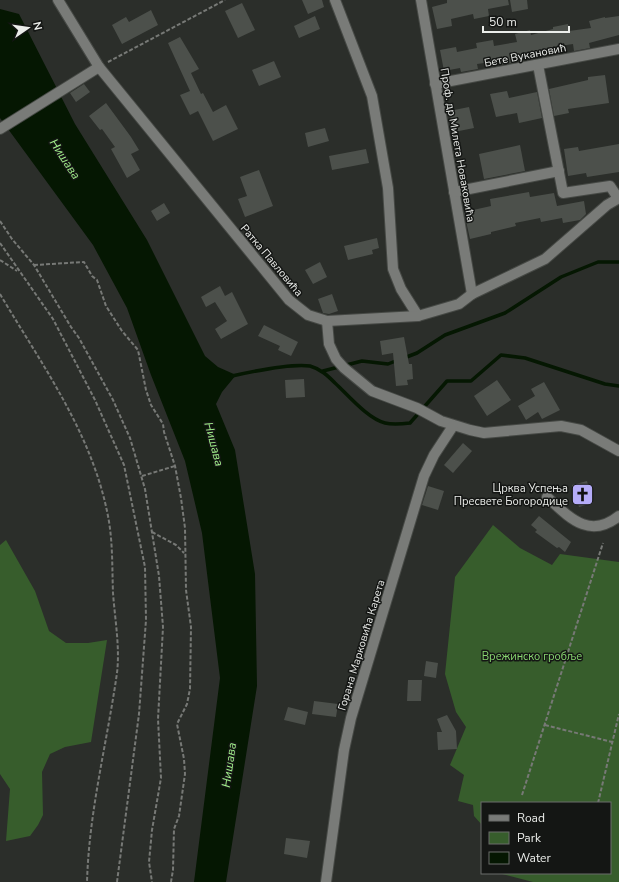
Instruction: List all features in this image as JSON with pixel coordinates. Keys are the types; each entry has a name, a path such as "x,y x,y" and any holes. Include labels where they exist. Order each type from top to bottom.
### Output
{"street":[{"name":"Ратка Павловића","path":"58,0 99,67 285,296 296,307 308,315 327,321 418,316 459,304 472,294 545,259 607,205 618,198"},
{"path":"335,0 372,96 388,188 393,268 401,289 418,316"},
{"name":"Проф. др Милета Новаковића","path":"421,0 472,294"},
{"name":"Бете Вукановић","path":"435,84 619,49"},
{"path":"538,65 563,193 610,186 618,198"},
{"path":"0,129 71,86 99,67"},
{"path":"454,192 559,171"},
{"path":"327,321 330,348 342,367 372,391 420,410 453,426 484,433 550,426 570,427 582,430 619,451"},
{"name":"Горана Марковића Карета","path":"326,882 344,750 351,718 424,476 434,455 453,426"},
{"path":"547,497 574,521 583,525 602,525 619,516"}],"path":[{"path":"99,67 188,18 225,0"},
{"path":"0,221 12,239 34,265 79,338 113,400 130,438 142,476 159,576 163,627 158,719 161,778 150,856 152,882"},
{"path":"0,243 52,319 95,400 124,465 145,567 146,620 139,714 117,882"},
{"path":"0,260 19,272"},
{"path":"34,265 84,262 92,276 97,280 106,306 122,331 138,350 146,390 151,405 163,424 164,432 175,466 184,520 186,590 191,627 190,689 187,704 177,724 184,760 185,774 180,816 174,829 173,870 171,882"},
{"path":"0,294 52,379 82,436 101,488 111,538 114,612 118,646 117,672 96,792 87,882"},
{"path":"142,476 175,466"},
{"path":"152,532 176,545 185,554"},
{"path":"522,795 603,543"},
{"path":"598,802 619,714"},
{"path":"545,725 612,742"}],"green space":[{"name":"Врежинско гробље","path":"493,525 520,548 552,565 560,554 619,562 619,882 533,882 502,874 611,874 611,802 481,802 481,824 474,816 473,805 458,801 464,775 450,765 466,727 456,712 445,674 455,577"},
{"path":"6,540 35,591 49,631 66,643 88,643 107,640 91,742 65,747 50,754 42,772 43,815 38,825 30,836 6,841 10,789 0,774 0,545"}],"water":[{"name":"Нишава","path":"0,9 19,14 75,124 147,240 205,356 218,367 236,375 222,392 216,404 235,450 255,574 257,686 226,882 194,882 220,678 202,533 185,461 151,375 127,308 93,245 0,118"}],"building":[{"path":"302,0 322,0 324,7 308,14"},
{"path":"447,0 508,0 509,5 488,9 489,16 474,19 473,14 451,19 452,26 437,29 432,7 447,3"},
{"path":"510,0 527,0 528,9 512,12"},
{"path":"242,3 255,30 238,38 225,11"},
{"path":"151,10 158,25 122,44 112,25 126,17 129,22"},
{"path":"315,16 320,29 299,38 294,26"},
{"path":"619,16 619,35 589,43 590,48 574,51 573,44 553,47 554,52 540,55 539,51 515,56 516,62 499,65 498,61 477,64 478,69 461,72 460,68 444,71 440,50 456,47 457,52 477,48 476,43 493,40 494,46 517,42 515,34 530,30 531,35 553,29 553,27 568,24 569,31 591,28 589,21 605,17"},
{"path":"180,37 199,69 191,73 201,94 203,93 213,112 226,105 238,129 213,141 198,111 190,115 180,95 190,91 168,43"},
{"path":"274,61 281,77 259,86 252,70"},
{"path":"605,75 609,103 568,109 569,113 554,116 549,89 588,80 588,77"},
{"path":"84,84 90,92 76,102 70,93"},
{"path":"507,91 509,98 537,92 542,118 519,123 517,113 496,117 490,94"},
{"path":"106,103 139,150 131,154 140,170 127,178 111,149 115,147 102,129 100,130 89,116"},
{"path":"469,107 474,128 454,132 449,111"},
{"path":"325,128 329,141 308,147 305,133"},
{"path":"619,144 619,172 587,177 586,173 568,176 564,149 578,147 579,151"},
{"path":"520,145 525,171 484,179 479,154"},
{"path":"366,149 369,163 332,170 329,156"},
{"path":"259,170 273,206 245,217 238,199 247,196 240,177"},
{"path":"529,192 530,197 554,193 557,206 584,201 586,214 580,220 563,223 562,218 541,222 540,218 515,223 516,226 470,239 464,212 491,206 490,199"},
{"path":"164,203 170,213 157,221 151,211"},
{"path":"377,238 379,248 372,250 373,254 348,260 344,246"},
{"path":"320,262 327,277 313,284 305,270"},
{"path":"220,286 225,296 232,292 248,324 221,339 215,329 227,321 215,302 206,307 201,297"},
{"path":"332,294 338,311 329,314 323,313 318,299"},
{"path":"264,325 298,342 291,356 278,350 280,346 258,336"},
{"path":"404,337 409,364 412,364 413,379 407,380 408,385 396,386 393,353 382,355 380,341"},
{"path":"304,379 305,397 286,398 285,380"},
{"path":"497,380 511,400 487,416 474,396"},
{"path":"544,382 560,410 542,419 538,412 526,420 518,406 535,396 531,389"},
{"path":"463,443 472,451 453,473 444,465"},
{"name":"Црква Успења Пресвете Богородице","path":"587,481 593,503 579,507 572,485"},
{"path":"428,486 444,491 438,510 422,505"},
{"path":"539,516 571,542 565,552 535,532 537,530 531,525"},
{"path":"426,661 438,663 436,678 424,676"},
{"path":"408,680 422,680 421,701 407,701"},
{"path":"314,701 338,704 336,717 312,714"},
{"path":"288,707 308,712 305,725 284,720"},
{"path":"447,715 456,731 457,749 438,750 437,732 442,732 437,719"},
{"path":"286,838 310,841 307,858 284,854"}],"waterway":[{"path":"404,358 417,353 445,335 505,313 561,277 598,262 619,262"},
{"path":"232,376 282,367 302,365 310,366 327,375 358,406 372,417 385,423 394,424 410,423 447,381 471,381 501,355 525,358 605,384 619,386"},
{"path":"323,371 362,361 388,364 398,360"}],"place":[{"name":"Црква Успења Пресвете Богородице","path":"583,494"}]}
